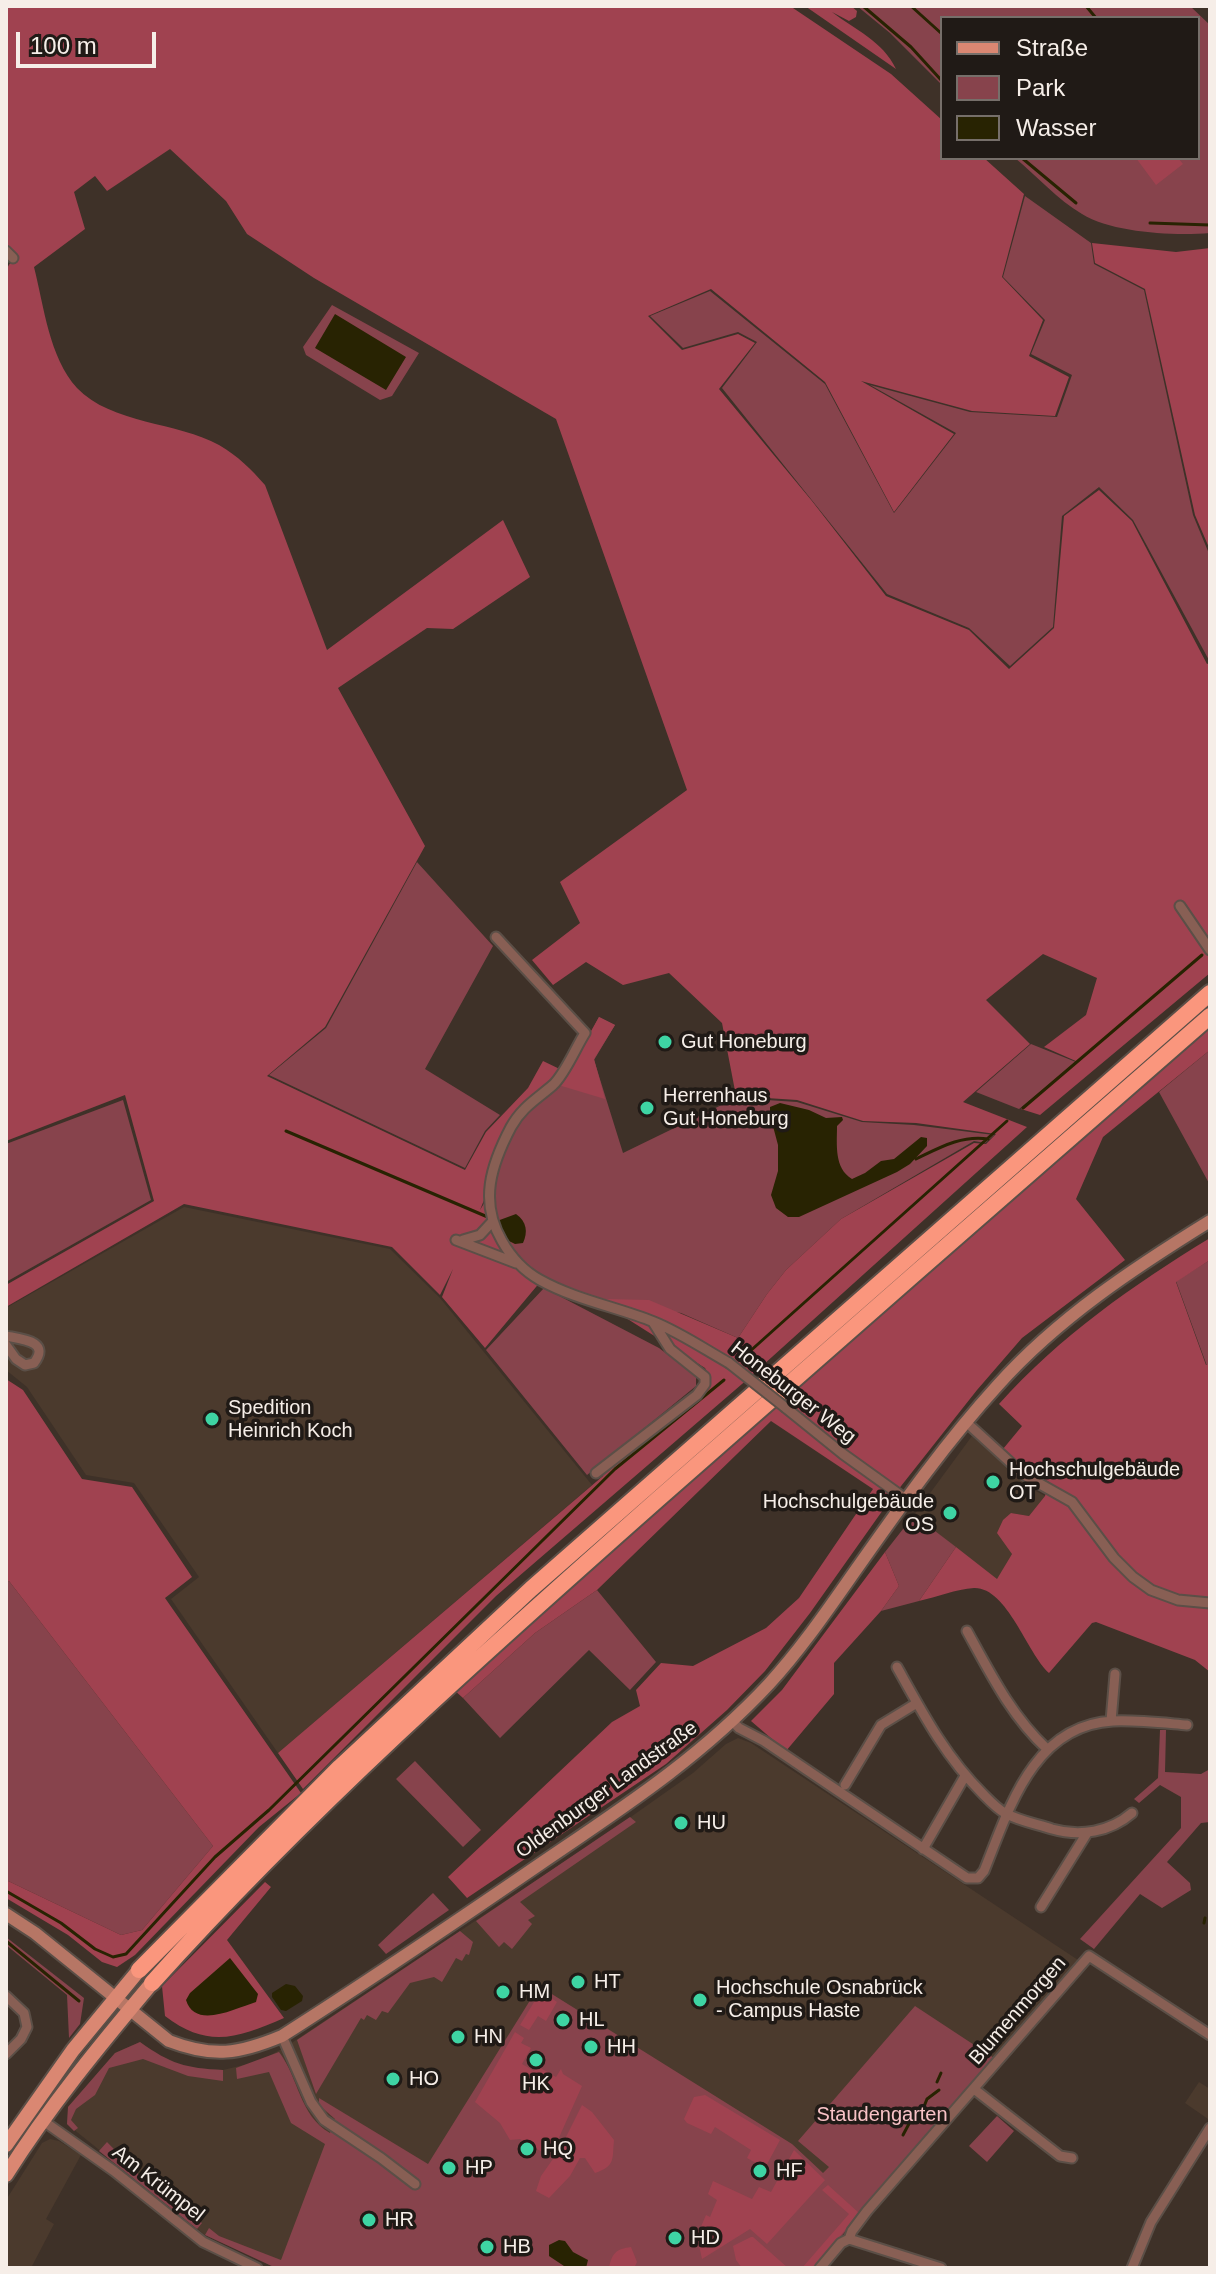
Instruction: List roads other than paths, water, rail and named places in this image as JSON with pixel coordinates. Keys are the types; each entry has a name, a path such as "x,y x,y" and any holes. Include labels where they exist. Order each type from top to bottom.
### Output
{"highway":[{"path":"1067,1130 1210,993"},
{"path":"139,1970 340,1767 531,1589 1048,1146 1210,1016"},
{"path":"152,1983 350,1778 1048,1146"}],"main road":[{"path":"6,2145 73,2050 139,1970"},
{"path":"6,2175 42,2120 152,1983"}],"street":[{"path":"1180,906 1210,950"},
{"path":"492,1219 488,1197 491,1174 510,1129 526,1105 555,1083 585,1033 496,937"},
{"name":"Honeburger Weg","path":"519,1264 456,1240 469,1240 480,1235 492,1219 506,1248 519,1264 541,1281 682,1334 729,1363 843,1454 907,1500"},
{"name":"Oldenburger Landstraße","path":"6,1914 35,1933 169,2041 195,2051 228,2053 253,2048 282,2036 684,1764 770,1682 814,1628 966,1422 1033,1348 1130,1272 1210,1221"},
{"name":"Honeburger Weg","path":"596,1473 697,1395 705,1384 705,1377 670,1349 653,1322"},
{"path":"6,1336 35,1344 39,1357 34,1363 25,1365 6,1345"},
{"path":"966,1422 1024,1475 1072,1502 1114,1558 1133,1577 1151,1590 1178,1600 1210,1603"},
{"path":"967,1631 1012,1709 1028,1732 1047,1749"},
{"path":"897,1667 945,1752 965,1776 1007,1814 1059,1831 1087,1833 1117,1825 1132,1813"},
{"path":"1111,1721 1115,1674"},
{"path":"845,1785 881,1725 917,1703"},
{"path":"732,1721 967,1878 978,1878 984,1871 1028,1770 1047,1749 1082,1728 1111,1721 1187,1725"},
{"path":"923,1849 965,1776"},
{"path":"1041,1907 1087,1833"},
{"name":"Blumenmorgen","path":"820,2268 841,2243 849,2239 867,2211 1087,1959 1210,2035"},
{"path":"6,1996 24,2013 27,2027 21,2039 6,2054"},
{"path":"282,2036 311,2102 324,2120 415,2184"},
{"name":"Blumenmorgen","path":"974,2089 1060,2156 1072,2158"},
{"name":"Am Krümpel","path":"42,2120 114,2171 199,2240 257,2268"},
{"path":"1132,2268 1151,2222 1210,2128"},
{"path":"849,2239 941,2268"}],"water":[{"path":"335,314 406,357 386,390 315,348"},
{"path":"780,1103 826,1118 842,1117 837,1126 838,1156 842,1169 852,1179 881,1161 894,1159 921,1137 927,1138 927,1146 910,1164 897,1172 799,1217 788,1217 776,1208 771,1195 778,1171 778,1145 770,1107"},
{"path":"516,1214 526,1231 523,1243 515,1244 509,1241 497,1221"},
{"path":"230,1958 258,1994 256,2002 227,2012 198,2014 186,2000 190,1993"},
{"path":"286,1984 295,1986 303,1996 302,2001 286,2011 281,2010 272,1993"},
{"path":"559,2240 565,2241 573,2252 588,2260 586,2268 567,2268 549,2256 549,2245"}],"waterway":[{"path":"863,6 911,47 940,79"},
{"path":"911,6 940,32"},
{"path":"1086,6 1094,16"},
{"path":"1024,160 1076,203"},
{"path":"1150,223 1210,225"},
{"path":"1023,1108 1202,955"},
{"path":"748,1353 1007,1121"},
{"path":"286,1131 490,1218"},
{"path":"916,1159 959,1141 988,1139"},
{"path":"6,1891 61,1923 95,1949 113,1957 126,1954 215,1857 269,1810 615,1469 724,1380"},
{"path":"1204,1923 1205,1918"},
{"path":"6,1941 79,2001"},
{"path":"937,2082 941,2073"},
{"path":"903,2135 911,2120 921,2114 927,2099 939,2090"}],"place":[{"name":"Gut Honeburg","path":"665,1042"},
{"name":"Herrenhaus Gut Honeburg","path":"647,1108"},
{"name":"Spedition Heinrich Koch","path":"212,1419"},
{"name":"Hochschulgebäude OT","path":"993,1482"},
{"name":"Hochschulgebäude OS","path":"950,1513"},
{"name":"HU","path":"681,1823"},
{"name":"HT","path":"578,1982"},
{"name":"HM","path":"503,1992"},
{"name":"Hochschule Osnabrück - Campus Haste","path":"700,2000"},
{"name":"HL","path":"563,2020"},
{"name":"HN","path":"458,2037"},
{"name":"HH","path":"591,2047"},
{"name":"HK","path":"536,2060"},
{"name":"HO","path":"393,2079"},
{"name":"HQ","path":"527,2149"},
{"name":"HP","path":"449,2168"},
{"name":"HF","path":"760,2171"},
{"name":"HR","path":"369,2220"},
{"name":"HD","path":"675,2238"},
{"name":"HB","path":"487,2247"}],"park label":[{"name":"Staudengarten","path":"882,2115"}]}
